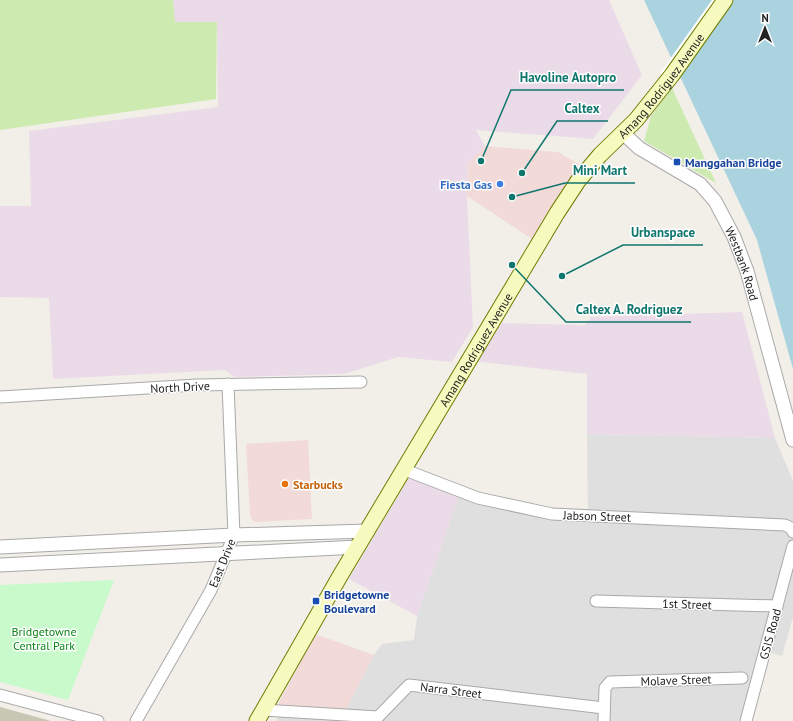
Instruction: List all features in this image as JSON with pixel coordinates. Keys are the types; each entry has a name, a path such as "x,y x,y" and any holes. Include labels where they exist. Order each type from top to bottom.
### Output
{"main road":[{"name":"Amang Rodriguez Avenue","path":"260,716 358,547 557,213 582,176 606,149 636,120 672,74 725,0"}],"street":[{"name":"Westbank Road","path":"623,133 639,148 700,184 715,201 734,237 747,271 793,440"},
{"name":"North Drive","path":"0,397 228,384 361,382"},
{"name":"East Drive","path":"136,721 211,590 228,553 234,535 228,384"},
{"name":"Jabson Street","path":"405,470 478,498 552,514 785,525 791,528 793,532"},
{"path":"0,547 234,535 368,531"},
{"name":"GSIS Road","path":"746,721 793,546"},
{"path":"0,565 358,547"},
{"name":"1st Street","path":"596,601 777,606"},
{"name":"Molave Street","path":"604,708 605,688 610,682 742,678"},
{"name":"Narra Street","path":"260,716 378,717 409,685 604,708"},
{"path":"0,695 98,721"},
{"path":"604,708 604,721"}],"shaded area":[{"path":"173,0 609,0 642,75 593,139 476,130 485,146 468,163 467,196 473,327 452,362 398,357 344,374 234,377 225,370 53,379 49,298 0,297 0,206 31,206 29,131 218,107 217,23 174,22"},
{"path":"485,146 558,152 582,166 535,241 467,196 468,163"},
{"path":"742,312 775,438 587,434 587,374 473,361 502,323 585,325 591,317"},
{"path":"587,434 775,438 793,481 793,617 782,656 762,650 742,721 276,721 278,716 277,706 346,709 374,655 382,644 414,640 417,616 459,496 588,520"},
{"path":"308,440 312,519 255,522 252,520 250,515 246,444"},
{"path":"410,476 459,496 417,616 349,579"},
{"path":"315,634 374,655 346,709 277,706"},
{"path":"0,707 51,721 0,721"}],"green space":[{"path":"0,0 173,0 175,22 217,22 216,99 0,130"},
{"path":"672,88 716,183 644,141 651,116"},
{"name":"Bridgetowne Central Park","path":"114,580 68,700 0,682 0,585"}],"water":[{"path":"644,0 793,0 793,369 757,240"}],"pier":[{"path":"712,0 734,0 675,84 660,73"}],"place":[{"name":"Havoline Autopro","path":"481,161"},
{"name":"Manggahan Bridge","path":"677,162"},
{"name":"Caltex","path":"522,173"},
{"name":"Fiesta Gas","path":"500,184"},
{"name":"Mini Mart","path":"512,197"},
{"name":"Caltex A. Rodriguez","path":"512,265"},
{"name":"Urbanspace","path":"562,276"},
{"name":"Starbucks","path":"285,484"},
{"name":"Bridgetowne Boulevard","path":"316,601"}]}
